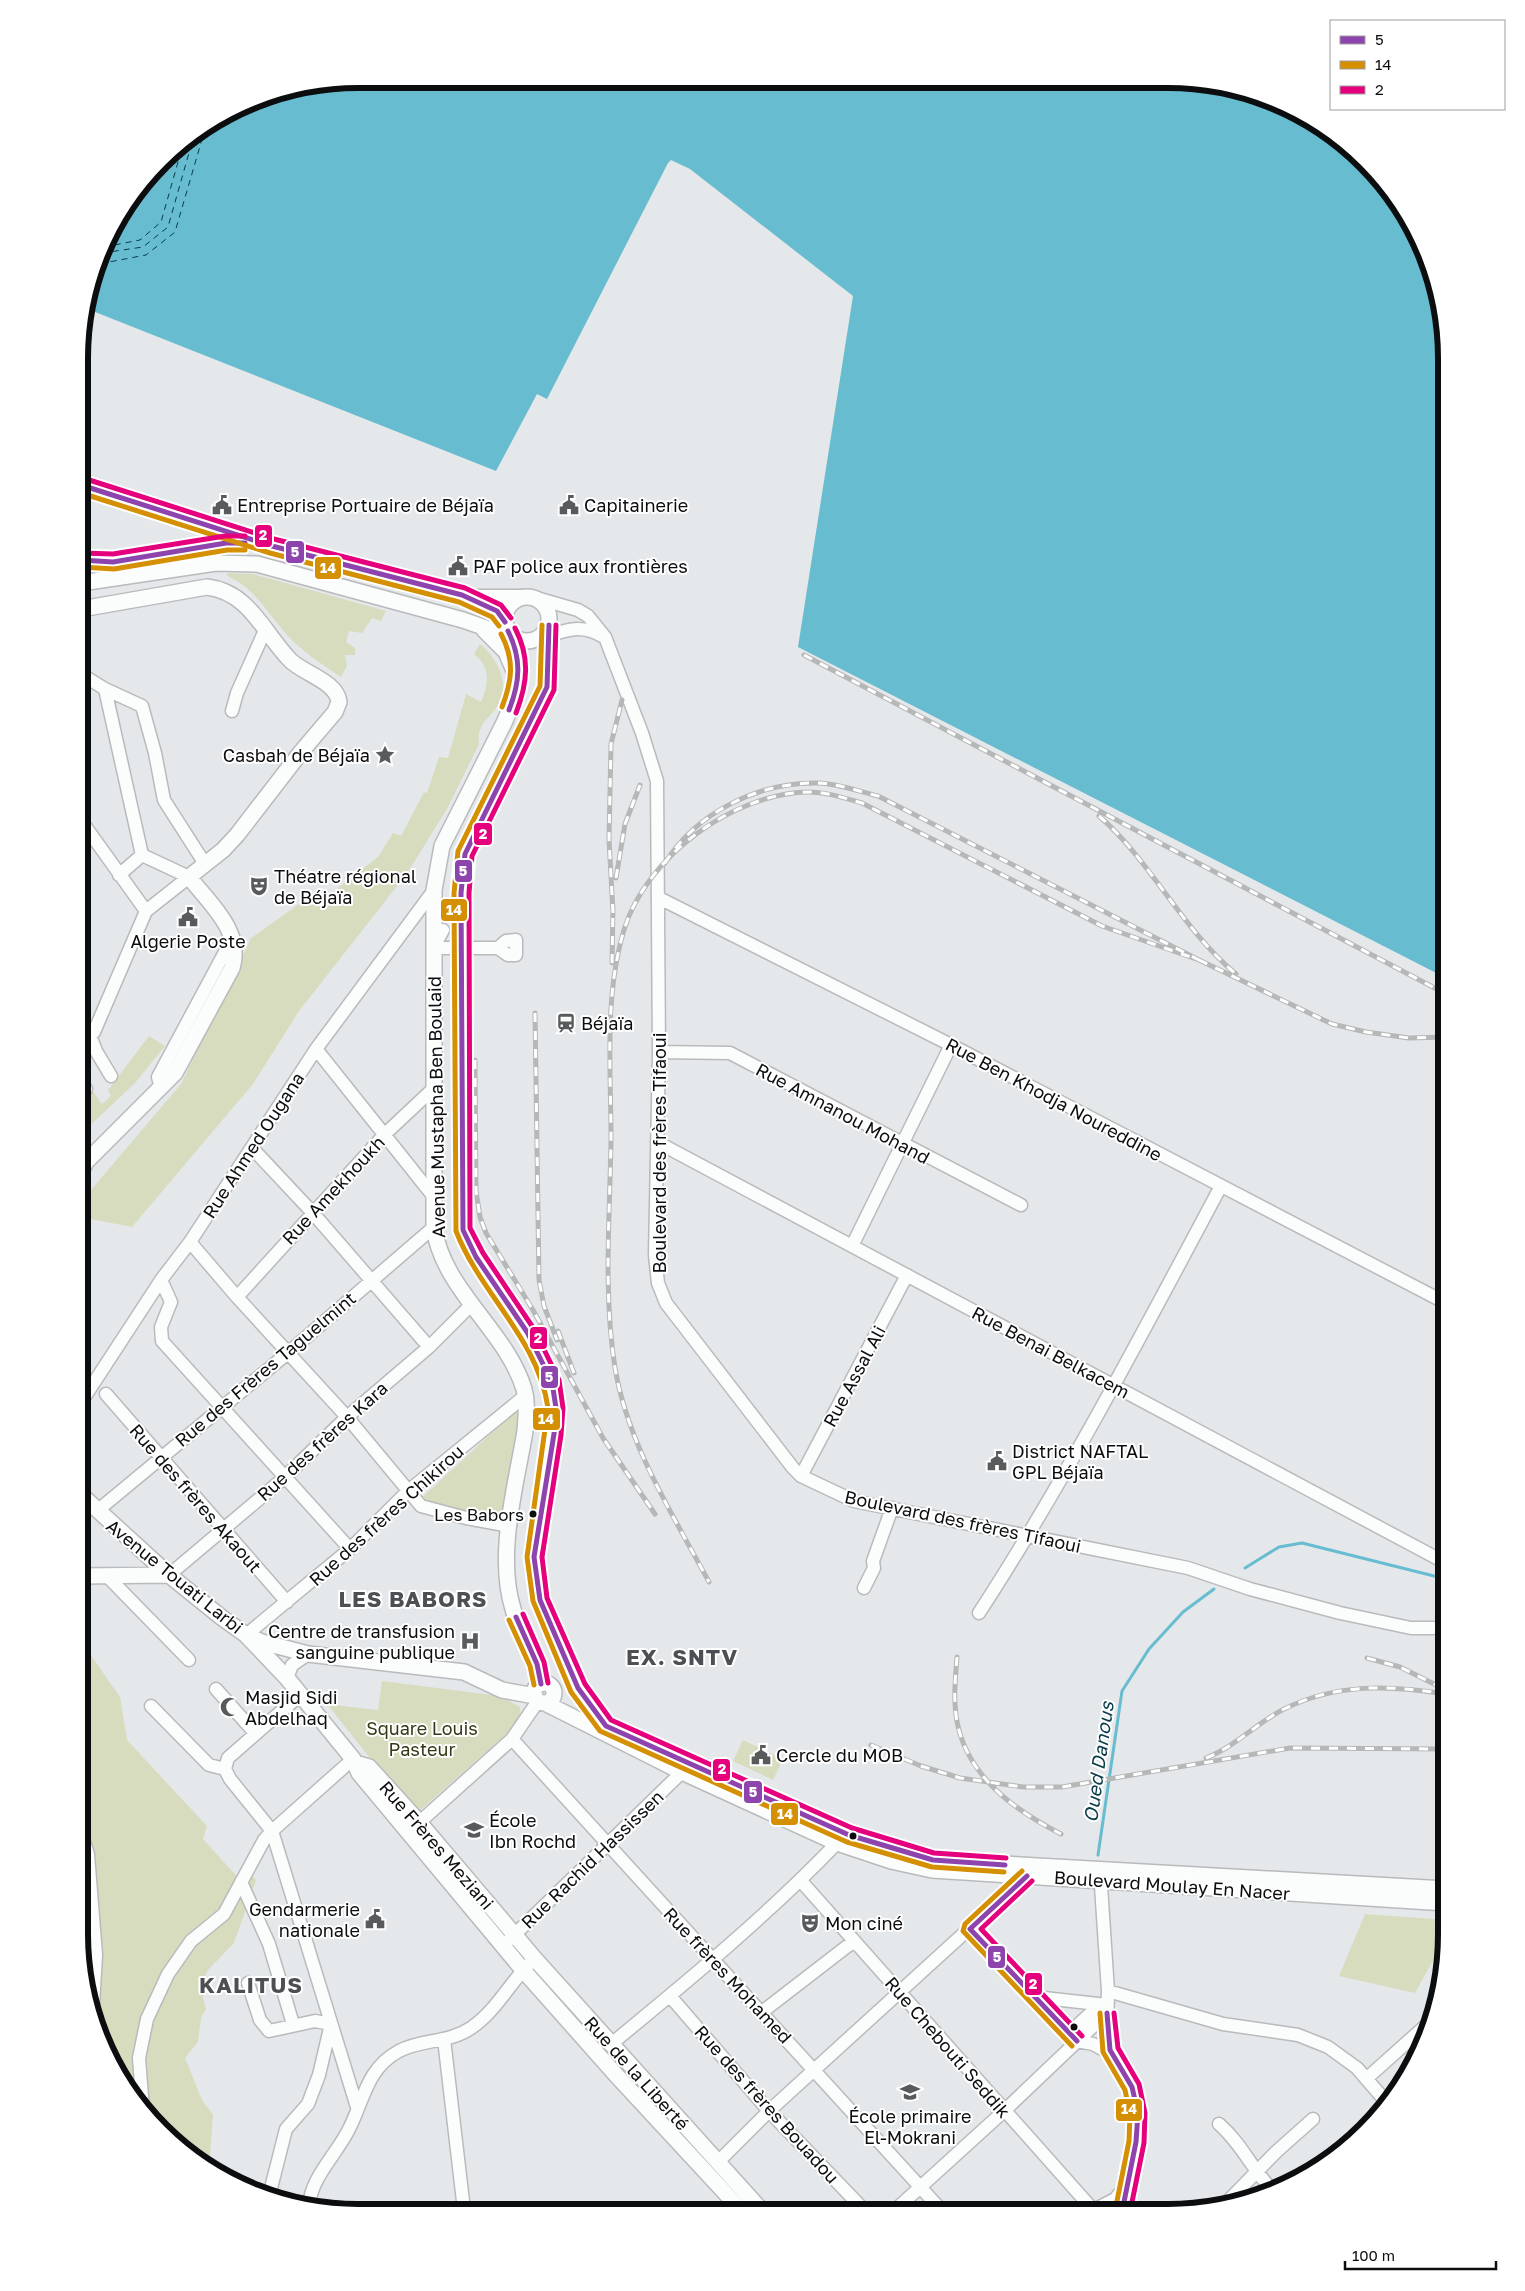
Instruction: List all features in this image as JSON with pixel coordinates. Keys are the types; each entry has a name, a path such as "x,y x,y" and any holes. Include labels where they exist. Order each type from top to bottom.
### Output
{"main road":[{"path":"88,582 189,566 241,562 275,568 468,622 521,628 550,618 545,605 530,597 512,603 521,628"},
{"path":"88,608 208,587 231,593 266,628 292,661 333,689 338,697 338,707 237,835 223,850 189,877 227,925 233,937 235,950 232,968 175,1073 88,1160"},
{"path":"468,622 492,618 521,628"},
{"path":"468,622 490,634 506,652 514,668 518,690"},
{"name":"Avenue Mustapha Ben Boulaid","path":"521,628 521,673 518,690 504,723 442,846 434,890 434,1226 441,1254 516,1371 525,1396 527,1410 525,1431 505,1557 512,1609 537,1664 544,1695"},
{"name":"Avenue Mustapha Ben Boulaid","path":"521,628 547,687 465,854 461,893 463,1230 476,1257 527,1332 552,1382 556,1408 554,1434 534,1557 540,1600 578,1688 606,1726"},
{"name":"Avenue Touati Larbi","path":"88,1502 169,1575 221,1617 246,1635 272,1646 308,1654 464,1672 502,1690 544,1695"},
{"path":"88,1576 169,1575"},
{"name":"Rue Frères Meziani","path":"246,1635 287,1678 354,1761 359,1773 414,1827 515,1934"},
{"path":"544,1695 570,1668"},
{"name":"Boulevard Moulay En Nacer","path":"544,1695 606,1726 849,1835 894,1850 933,1860 1438,1902"},
{"name":"Boulevard Moulay En Nacer","path":"544,1695 682,1772 837,1843 892,1861 932,1870 1027,1876 1100,1875 1438,1889"},
{"name":"Rue Frères Meziani","path":"414,1827 503,1946"},
{"name":"Rue de la Liberté","path":"515,1934 529,1964 617,2076 736,2204"},
{"name":"Rue de la Liberté","path":"503,1946 529,1964 610,2044 756,2204"}],"street":[{"path":"88,488 272,546 462,595 481,602 521,628 585,628 604,637"},
{"path":"88,560 113,562 226,543 272,546"},
{"name":"Boulevard des frères Tifaoui","path":"462,595 530,597 578,610 588,616 604,637 642,733 657,781 659,1052 655,1255 658,1283 666,1303 801,1476 854,1501 1188,1568 1250,1589 1340,1613 1411,1628 1438,1628"},
{"path":"232,711 237,693 266,628"},
{"path":"88,678 105,689 142,706 155,753 164,800 205,864"},
{"path":"105,689 142,855"},
{"path":"88,831 118,875 146,911"},
{"path":"118,875 142,855"},
{"path":"111,1076 96,1051 90,1035 94,1032 146,911 189,877 142,855"},
{"name":"Rue Ahmed Ougana","path":"88,1392 161,1280 190,1242 316,1049 434,890"},
{"name":"Rue Ben Khodja Noureddine","path":"659,898 952,1045 1438,1299"},
{"path":"433,948 449,930 462,948"},
{"path":"433,948 498,948"},
{"path":"852,1246 952,1045"},
{"path":"316,1049 434,1197"},
{"name":"Rue Amnanou Mohand","path":"659,1052 730,1054 902,1145 1021,1205"},
{"name":"Rue Amekhoukh","path":"237,1297 384,1134 434,1088"},
{"name":"Rue Benai Belkacem","path":"657,1142 1438,1558"},
{"path":"252,1148 312,1212 429,1347"},
{"path":"979,1613 1029,1536 1114,1386 1221,1186"},
{"name":"Rue des Frères Taguelmint","path":"97,1511 220,1407 289,1352 434,1226"},
{"path":"190,1242 237,1297 347,1416 407,1492 421,1506 510,1526"},
{"name":"Rue Assal Ali","path":"801,1476 907,1275"},
{"path":"161,1280 171,1302 161,1327 162,1341 350,1549"},
{"name":"Rue des frères Kara","path":"169,1575 284,1478 347,1416 429,1347 472,1304"},
{"name":"Rue des frères Akaout","path":"106,1394 287,1602"},
{"name":"Rue des frères Chikirou","path":"246,1635 350,1549 407,1492 525,1396"},
{"path":"864,1588 874,1568 873,1560 892,1508"},
{"path":"107,1576 189,1660"},
{"path":"287,1678 292,1665 308,1654"},
{"path":"216,1689 255,1732"},
{"path":"300,1695 255,1732 228,1758 224,1767 230,1780 272,1831 357,2107"},
{"path":"414,1827 512,1740 544,1695"},
{"path":"151,1706 209,1765 224,1767"},
{"name":"Rue frères Mohamed","path":"512,1740 815,2069 936,2204"},
{"path":"142,2097 139,2058 147,2019 168,1974 191,1941 224,1914 272,1831 354,1761"},
{"name":"Rue Rachid Hassissen","path":"503,1946 682,1772"},
{"path":"610,2044 713,1960 801,1881 837,1843"},
{"path":"88,1854 96,1955 94,1990"},
{"path":"1100,1875 1108,1991 1107,2032 1113,2055 1127,2076 1135,2096 1140,2123 1124,2204"},
{"path":"718,2162 769,2111 902,1992 1027,1876"},
{"name":"Rue Chebouti Seddik","path":"801,1881 902,1992 1004,2111 1088,2204"},
{"path":"241,1882 270,1944 293,2024"},
{"path":"970,1929 1077,2041 1093,2044 1113,2055"},
{"path":"762,2012 854,1941"},
{"path":"311,2199 316,2183 349,2129 362,2092 384,2060 420,2043 459,2035 472,2027 498,2003 529,1964"},
{"path":"248,1983 260,2020 269,2031 293,2024 315,2021 331,2024"},
{"path":"1108,1991 1223,2024 1298,2035 1328,2047 1357,2068 1382,2098"},
{"name":"Rue des frères Bouadou","path":"670,1996 769,2111 857,2204"},
{"path":"1035,1997 1107,2009"},
{"path":"903,2204 1004,2111 1077,2041 1107,2009"},
{"path":"271,2189 286,2129 308,2104 319,2075 331,2024"},
{"path":"1366,2079 1419,2032"},
{"path":"444,2039 463,2204"},
{"path":"1234,2195 1255,2172 1313,2119"},
{"path":"1219,2124 1236,2139 1255,2172 1267,2184"},
{"path":"1106,2204 1115,2199 1128,2184"}],"green space":[{"path":"227,573 253,574 386,611 381,621 372,618 362,633 349,631 346,642 355,648 355,655 345,655 347,666 341,677 295,643 254,595 246,587 227,576"},
{"path":"480,644 487,650 501,674 503,692 495,710 480,729 479,744 447,809 408,872 299,1011 253,1084 132,1227 88,1219 88,1193 181,1084 251,938 316,892 326,901 334,899 339,887 378,857 393,833 401,836 424,792 427,793 439,757 448,758 466,694 481,702 486,688 487,676 480,659 474,654"},
{"path":"149,1036 165,1046 135,1083 88,1127 88,1096 92,1090 102,1104 111,1096 108,1090"},
{"path":"523,1404 502,1528 416,1503"},
{"path":"88,1651 120,1697 127,1740 207,1826 203,1839 241,1881 251,1875 256,1880 234,1943 208,1970 200,1987 206,2009 201,2018 198,2042 185,2058 202,2100 213,2115 210,2160 179,2136 143,2098 115,2053 97,2003 88,1951"},
{"name":"Square Louis Pasteur","path":"382,1681 500,1696 520,1707 521,1721 417,1813 327,1704 378,1710"},
{"path":"743,1740 783,1759 773,1780 733,1761"},
{"path":"1365,1914 1438,1919 1437,1954 1415,1993 1339,1976"}],"water":[{"path":"340,88 1185,88 1237,97 1287,115 1332,143 1382,193 1401,222 1417,254 1428,288 1435,322 1438,358 1438,974 798,647 853,296 690,169 671,160 668,163 547,399 537,394 496,471 92,311 108,254 124,222 143,193 193,143 238,115 288,97"}],"waterway":[{"name":"Oued Danous","path":"1245,1568 1279,1547 1302,1543 1438,1577"},
{"name":"Oued Danous","path":"1098,1855 1122,1691 1149,1649 1183,1612 1214,1589"}],"ferry route":[{"path":"105,261 146,255 175,232 203,136"},
{"path":"109,252 143,247 168,227 191,144"},
{"path":"112,245 140,240 161,222 180,154"}],"railway":[{"path":"804,655 1438,990"},
{"path":"613,913 609,839 611,744 622,700"},
{"path":"665,863 678,845 694,829 711,815 731,804 773,788 795,784 818,783 833,785 878,796 1199,960 1102,926 862,803 822,793 809,792 780,795 751,804 723,817 696,834 672,855 651,878 635,903 624,930 618,955 611,1007 611,1139 608,1254 611,1340 621,1397 630,1425 653,1479 709,1582"},
{"path":"616,878 625,824 640,785"},
{"path":"1099,816 1135,853 1182,916 1216,956 1236,974"},
{"path":"612,963 613,906"},
{"path":"1199,960 1332,1024 1366,1032 1409,1038 1438,1037"},
{"path":"535,1013 539,1280 544,1306 557,1340"},
{"path":"475,1060 476,1191 480,1217 486,1233 533,1310 603,1438 655,1514"},
{"path":"558,1331 574,1373"},
{"path":"957,1657 955,1703 958,1726 965,1747 975,1766 1005,1798 1022,1811 1061,1834"},
{"path":"1367,1658 1400,1667 1438,1686"},
{"path":"1206,1758 1237,1741 1284,1709 1324,1694 1364,1688 1404,1689 1438,1693"},
{"path":"871,1745 921,1766 960,1778 1023,1787 1062,1787 1290,1748 1438,1749"}],"transit line":[{"name":"2","path":"88,480 274,539 465,588 501,605 511,618"},
{"name":"5","path":"88,487 272,546 462,595 497,611 505,622"},
{"name":"14","path":"88,495 270,553 459,602 492,617 499,626"},
{"name":"2","path":"88,553 113,554 225,536 245,536"},
{"name":"5","path":"88,560 113,562 226,543 245,543"},
{"name":"14","path":"88,567 114,569 227,550 245,550"},
{"name":"14","path":"542,625 540,686 458,851 454,893 456,1231 480,1276 508,1317 533,1360 542,1383 548,1408 527,1557 533,1601 571,1692 600,1731 847,1842 932,1867 1004,1872"},
{"name":"5","path":"549,625 547,687 465,854 461,893 463,1230 476,1257 527,1332 552,1382 556,1408 554,1434 534,1557 540,1600 578,1688 606,1726 849,1835 933,1860 1005,1865"},
{"name":"2","path":"556,625 554,690 472,856 469,893 470,1228 483,1253 534,1329 559,1380 563,1408 561,1435 542,1557 547,1598 585,1684 611,1720 852,1828 934,1853 1006,1858"},
{"name":"2","path":"515,628 523,649 526,670 523,691 516,713"},
{"name":"5","path":"508,631 516,651 518,671 513,700 509,710"},
{"name":"14","path":"501,634 508,653 511,670 502,707"},
{"name":"2","path":"523,1614 544,1662 548,1683"},
{"name":"5","path":"516,1617 537,1664 541,1684"},
{"name":"14","path":"509,1620 530,1666 534,1685"},
{"name":"14","path":"1022,1871 965,1924 963,1931 1072,2046"},
{"name":"5","path":"1027,1876 970,1929 1077,2041"},
{"name":"2","path":"1032,1881 981,1929 1082,2036"},
{"name":"14","path":"1100,2013 1103,2052 1125,2090 1130,2114 1129,2141 1116,2204"},
{"name":"5","path":"1107,2013 1110,2050 1132,2087 1138,2113 1136,2142 1124,2204"},
{"name":"2","path":"1114,2013 1118,2048 1139,2084 1145,2113 1144,2143 1132,2204"}],"place":[{"name":"Entreprise Portuaire de Béjaïa","path":"222,505"},
{"name":"Capitainerie","path":"569,505"},
{"name":"PAF police aux frontières","path":"458,566"},
{"name":"Casbah de Béjaïa","path":"385,755"},
{"name":"Théatre régional de Béjaïa","path":"259,886"},
{"name":"Algerie Poste","path":"188,917"},
{"name":"Béjaïa","path":"566,1023"},
{"name":"District NAFTAL GPL Béjaïa","path":"997,1461"},
{"name":"Les Babors","path":"533,1514"},
{"name":"Centre de transfusion sanguine publique","path":"470,1641"},
{"name":"Masjid Sidi Abdelhaq","path":"230,1707"},
{"name":"Cercle du MOB","path":"761,1755"},
{"name":"École Ibn Rochd","path":"474,1830"},
{"name":"Gendarmerie nationale","path":"375,1919"},
{"name":"Mon ciné","path":"810,1923"},
{"name":"École primaire El-Mokrani","path":"910,2092"}],"district":[{"name":"LES BABORS","path":"413,1598"},
{"name":"EX. SNTV","path":"682,1656"},
{"name":"KALITUS","path":"251,1984"}]}
